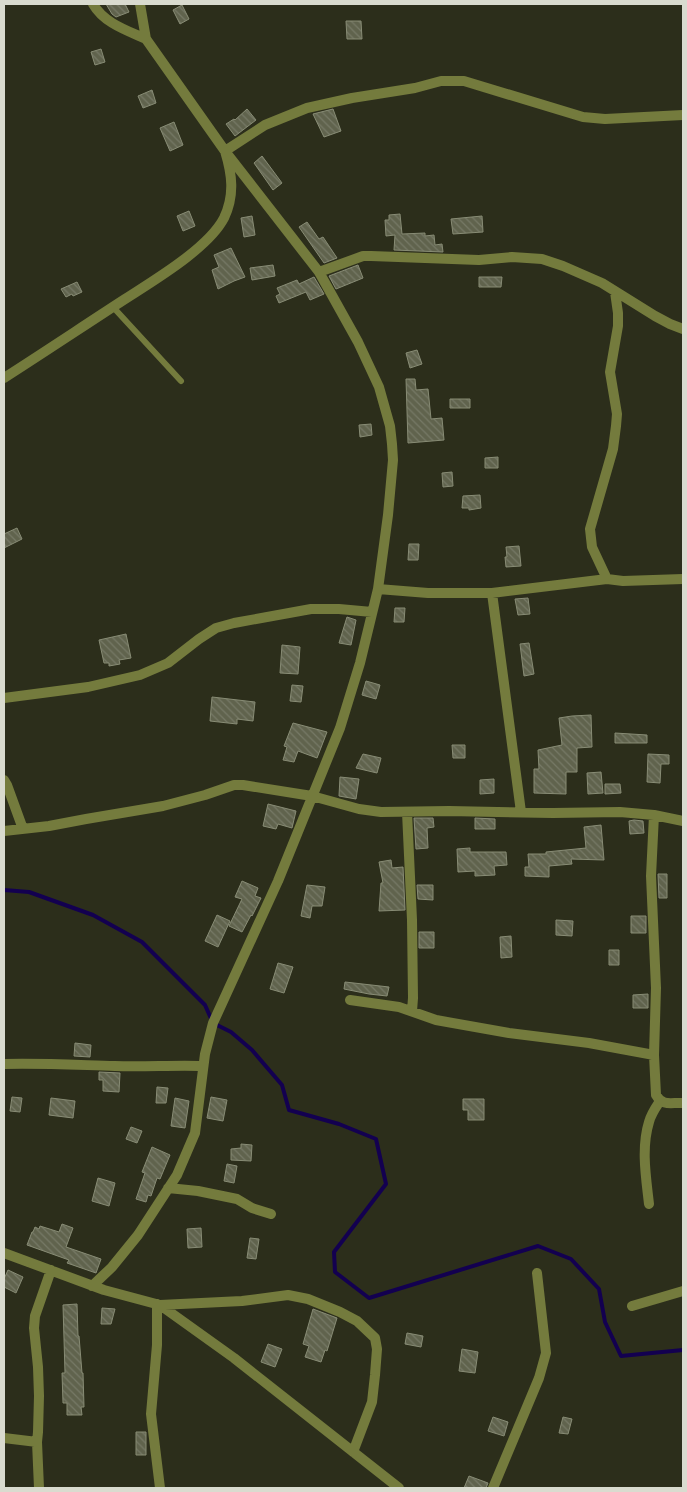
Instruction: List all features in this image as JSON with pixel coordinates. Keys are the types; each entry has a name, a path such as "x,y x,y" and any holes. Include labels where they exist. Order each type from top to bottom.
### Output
{"street":[{"path":"93,4 110,22 146,39"},
{"path":"92,1286 112,1267 138,1235 177,1174 195,1133 203,1066 213,1023 278,881 340,728 360,663 378,589 393,460 390,426 379,387 358,342 319,272 225,151 146,39 140,4"},
{"path":"225,151 265,125 307,108 352,98 415,88 440,81 464,82 583,117 604,120 683,115"},
{"path":"4,378 189,256 210,237 224,218 232,195 231,171 225,151"},
{"path":"319,272 363,256 479,260 512,257 542,259 602,283 655,316 683,329"},
{"path":"607,579 592,547 590,529 613,449 616,426 617,414 610,372 618,326 615,292"},
{"path":"378,589 428,593 492,593 607,579 623,581 683,579"},
{"path":"492,593 521,812"},
{"path":"4,698 88,687 140,675 168,663 216,628 234,622 311,609 372,612"},
{"path":"4,780 8,785 23,829"},
{"path":"4,832 163,806 205,796 234,785 312,796 359,809 381,812 620,812 654,815 683,821"},
{"path":"407,812 412,920 412,1011"},
{"path":"654,815 651,876 656,988 654,1055 656,1096 664,1103 683,1103"},
{"path":"350,1000 399,1007 436,1020 654,1055"},
{"path":"4,1064 203,1066"},
{"path":"649,1204 646,1180 646,1139 650,1120 660,1101"},
{"path":"168,1188 198,1191 237,1199 252,1208 271,1214"},
{"path":"4,1253 92,1286 159,1304 242,1300 288,1295 308,1299 357,1321 375,1338 377,1349 372,1402 354,1452"},
{"path":"38,1488 39,1396 34,1328 35,1316 52,1270"},
{"path":"493,1488 539,1378 546,1353 537,1273"},
{"path":"632,1306 683,1291"},
{"path":"159,1304 234,1358 399,1488"},
{"path":"159,1304 151,1414 160,1488"},
{"path":"4,1438 37,1442"}],"lane":[{"path":"113,307 181,381"}],"building":[{"path":"106,4 125,4 129,12 116,17"},
{"path":"182,5 189,19 180,24 173,10"},
{"path":"346,21 361,21 362,39 347,39"},
{"path":"101,49 105,62 95,65 91,52"},
{"path":"152,90 156,103 143,108 138,96"},
{"path":"247,109 256,120 235,136 226,124 235,120"},
{"path":"333,109 341,131 324,137 313,114"},
{"path":"174,122 183,145 170,151 160,128"},
{"path":"262,156 282,183 273,190 254,163"},
{"path":"189,211 195,226 183,231 177,216"},
{"path":"400,214 402,234 425,233 425,236 434,235 435,245 442,244 443,252 394,250 395,235 386,236 385,220 389,220 389,215"},
{"path":"252,216 255,235 244,237 241,218"},
{"path":"482,216 483,232 453,234 451,219"},
{"path":"307,222 319,239 323,237 337,258 324,263 299,227"},
{"path":"231,248 245,277 218,289 212,270 219,267 214,255"},
{"path":"273,265 275,276 252,280 250,268"},
{"path":"358,265 363,278 336,289 329,276"},
{"path":"314,277 324,294 310,300 306,292 279,303 276,296 280,294 277,288 297,280 299,284"},
{"path":"479,277 502,277 501,287 479,287"},
{"path":"77,282 82,292 66,297 61,289"},
{"path":"417,350 422,364 410,368 406,353"},
{"path":"406,379 415,379 416,390 428,389 431,419 442,418 444,440 408,443"},
{"path":"450,399 470,399 470,408 450,408"},
{"path":"371,424 372,435 360,437 359,425"},
{"path":"498,457 498,468 485,468 485,458"},
{"path":"452,472 453,486 443,487 442,473"},
{"path":"480,495 481,508 469,510 469,508 462,508 463,496"},
{"path":"17,528 22,539 4,548 4,534"},
{"path":"409,544 419,544 418,560 408,560"},
{"path":"519,546 521,566 506,567 506,547"},
{"path":"528,598 530,614 518,615 515,599"},
{"path":"395,608 405,608 404,622 394,622"},
{"path":"347,617 356,620 351,645 339,643"},
{"path":"126,634 131,658 119,660 120,664 109,666 109,663 104,663 99,640"},
{"path":"529,643 534,674 524,676 520,644"},
{"path":"282,645 300,647 298,674 280,673"},
{"path":"366,681 380,685 376,699 362,695"},
{"path":"292,685 303,686 301,702 290,701"},
{"path":"212,697 255,702 253,721 237,719 237,724 210,721"},
{"path":"591,715 592,747 577,748 577,772 566,772 566,794 534,793 534,769 539,769 538,750 562,745 559,718"},
{"path":"293,723 327,732 317,758 298,751 294,762 283,760 287,747 284,746"},
{"path":"615,733 647,735 647,743 615,743"},
{"path":"452,745 465,745 465,758 453,758"},
{"path":"363,754 381,758 377,773 356,768"},
{"path":"648,754 669,755 669,764 661,764 660,783 647,782"},
{"path":"601,772 603,793 588,794 587,773"},
{"path":"340,777 359,779 356,799 339,796"},
{"path":"494,779 494,793 480,794 480,780"},
{"path":"605,784 620,784 621,793 605,794"},
{"path":"268,804 296,811 292,828 278,824 276,829 263,826"},
{"path":"414,818 433,818 434,827 427,828 428,848 416,849"},
{"path":"475,818 495,819 495,829 475,829"},
{"path":"629,821 643,821 644,833 630,834"},
{"path":"601,825 604,860 571,859 572,864 549,866 549,877 525,876 525,867 529,867 528,854 546,854 546,852 586,848 584,827"},
{"path":"470,848 470,852 506,852 507,865 494,866 495,875 475,876 475,871 458,872 457,849"},
{"path":"391,860 392,868 403,867 405,910 379,911 381,883 383,883 379,862"},
{"path":"658,874 667,874 667,898 659,898"},
{"path":"242,881 258,888 255,896 261,898 242,932 229,926 242,899 235,897"},
{"path":"307,885 325,887 322,906 312,906 310,918 301,916"},
{"path":"417,885 433,885 433,900 418,899"},
{"path":"217,915 230,921 218,947 205,941"},
{"path":"631,916 646,916 646,933 631,933"},
{"path":"556,920 573,921 572,936 556,935"},
{"path":"419,932 434,932 434,948 419,948"},
{"path":"511,936 512,957 501,958 500,937"},
{"path":"609,950 619,950 619,965 609,965"},
{"path":"278,963 293,967 284,993 270,989"},
{"path":"345,982 389,987 387,996 369,994 344,989"},
{"path":"648,994 648,1008 633,1008 633,995"},
{"path":"75,1043 91,1045 90,1057 74,1056"},
{"path":"99,1072 120,1073 119,1092 103,1091 103,1080 99,1080"},
{"path":"157,1087 168,1088 166,1103 156,1103"},
{"path":"12,1097 22,1098 20,1112 10,1111"},
{"path":"211,1097 227,1100 223,1121 207,1118"},
{"path":"51,1098 75,1101 73,1118 49,1115"},
{"path":"175,1098 189,1101 185,1128 171,1126"},
{"path":"463,1099 484,1099 484,1120 468,1120 468,1110 463,1110"},
{"path":"131,1127 142,1131 137,1143 126,1139"},
{"path":"241,1144 252,1145 251,1161 231,1160 231,1149 241,1148"},
{"path":"152,1147 170,1155 160,1179 157,1178 151,1196 148,1195 146,1202 136,1199 145,1173 142,1172"},
{"path":"227,1164 237,1166 234,1183 224,1181"},
{"path":"98,1178 115,1183 109,1206 92,1201"},
{"path":"62,1224 73,1228 66,1247 101,1259 96,1273 67,1263 69,1260 27,1245 35,1227 39,1229 40,1226 59,1232"},
{"path":"201,1228 202,1247 188,1248 187,1229"},
{"path":"250,1238 259,1239 256,1259 247,1258"},
{"path":"8,1270 23,1277 16,1293 4,1287 4,1279"},
{"path":"77,1304 84,1407 81,1407 82,1415 67,1415 67,1403 63,1403 62,1373 65,1373 63,1305"},
{"path":"102,1308 115,1309 111,1324 101,1324"},
{"path":"313,1309 337,1318 327,1351 325,1350 321,1362 305,1357 309,1346 303,1344"},
{"path":"407,1333 423,1336 421,1347 405,1344"},
{"path":"268,1344 282,1349 275,1367 261,1362"},
{"path":"462,1349 478,1352 475,1373 459,1371"},
{"path":"493,1417 508,1422 504,1436 488,1431"},
{"path":"563,1417 572,1419 568,1434 559,1433"},
{"path":"136,1432 146,1432 146,1455 136,1455"},
{"path":"469,1476 488,1483 486,1488 464,1488"}],"waterway":[{"path":"4,890 29,892 93,915 142,942 205,1005 213,1023 231,1032 252,1050 282,1085 289,1110 339,1124 376,1139 386,1184 334,1252 335,1272 369,1298 538,1246 571,1259 599,1289 605,1322 621,1356 683,1350"}]}
